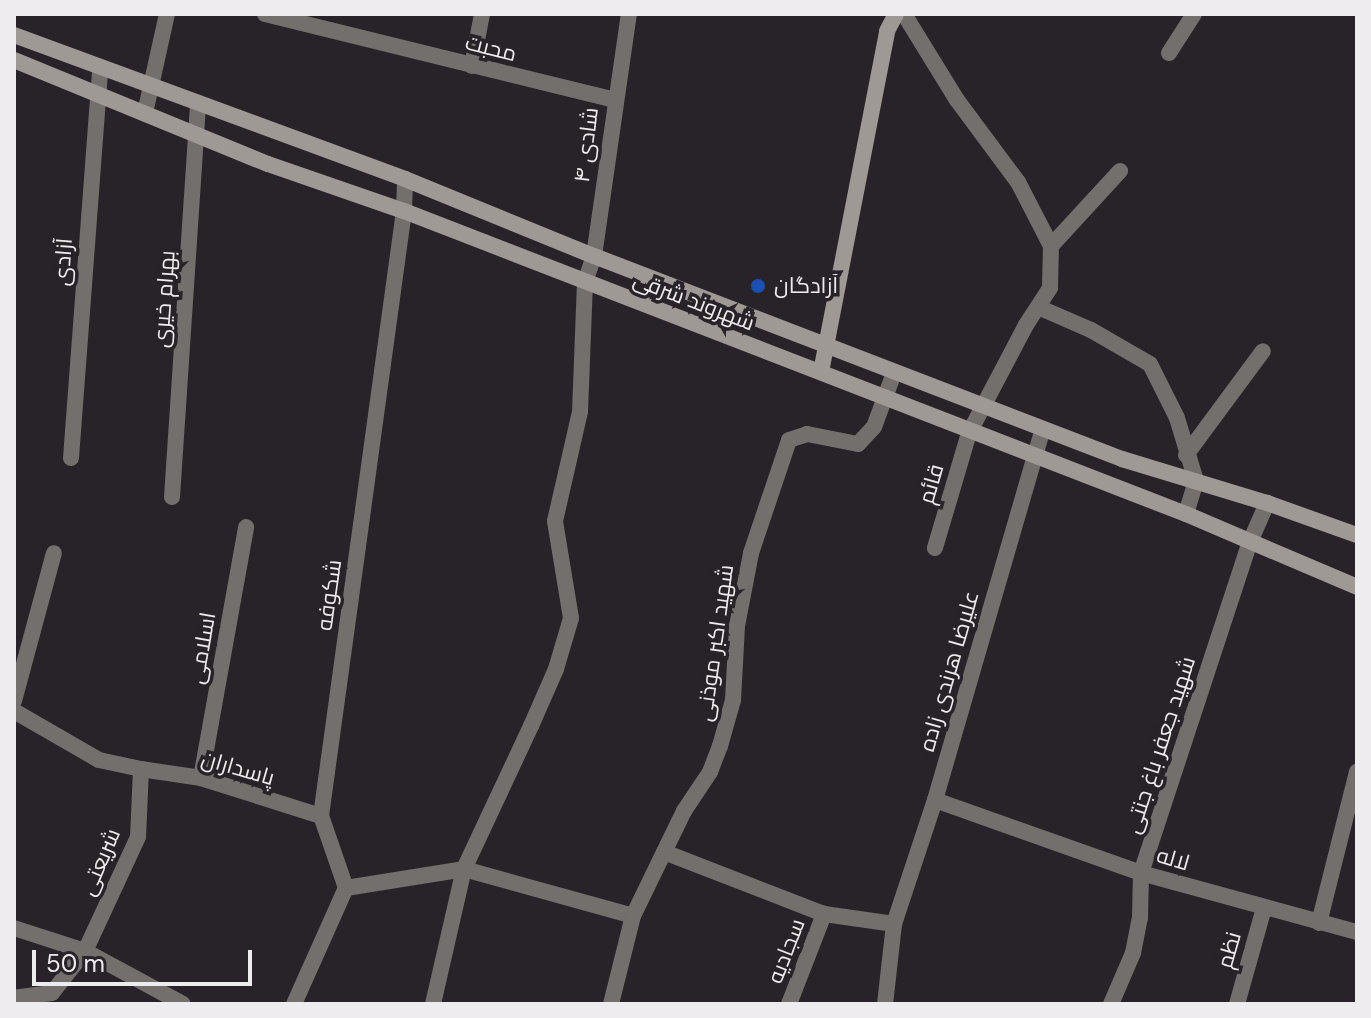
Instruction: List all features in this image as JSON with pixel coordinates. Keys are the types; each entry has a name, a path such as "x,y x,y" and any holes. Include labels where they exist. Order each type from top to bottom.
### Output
{"main road":[{"path":"821,372 887,31 896,14"},
{"name":"شهروند شرقی","path":"14,35 149,88 405,179 594,256 1122,459 1267,503 1357,535"},
{"name":"شهروند شرقی","path":"14,60 268,164 404,211 821,372 969,433 1186,514 1357,587"}],"street":[{"path":"145,113 167,14"},
{"name":"محبت","path":"265,14 614,100"},
{"path":"472,66 482,14"},
{"name":"شادی ۴","path":"433,1004 464,869 556,669 571,618 555,521 580,412 585,282 594,256 614,100 629,14"},
{"path":"904,14 957,100 1018,182 1051,246 1120,171"},
{"path":"1169,53 1194,14"},
{"name":"آزادی","path":"71,458 100,68"},
{"name":"بهرام خیری","path":"172,497 198,104"},
{"name":"شکوفه","path":"346,888 321,816 404,211 405,179"},
{"name":"قائم","path":"935,548 969,433 1050,288 1051,246"},
{"path":"1038,307 1091,330 1150,364 1177,418 1196,481 1186,514"},
{"path":"1186,455 1263,351"},
{"name":"شهید اکبر موذنی","path":"664,852 684,811 710,772 720,746 733,700 737,626 751,553 789,440 807,434 858,444 874,427 894,373"},
{"name":"علیرضا هرندی زاده","path":"885,1004 894,924 935,800 1043,429"},
{"name":"شهید جعفر باغ جنتی","path":"1111,1004 1133,953 1140,918 1141,873 1250,542 1267,503"},
{"name":"اسلامی","path":"201,778 246,527"},
{"path":"14,701 54,553"},
{"path":"14,711 99,760 141,769"},
{"name":"پاسداران","path":"141,769 201,778 321,816"},
{"name":"شریعتی","path":"14,998 52,993 85,951 138,837 141,769"},
{"path":"1319,923 1357,772"},
{"name":"لاله","path":"935,800 1141,873 1357,932"},
{"path":"611,1004 633,916 664,852 824,914 894,924"},
{"path":"294,1004 346,888 464,869 633,916"},
{"name":"نظم","path":"1237,1004 1264,908"},
{"name":"سجادیه","path":"789,1004 824,914"},
{"path":"14,928 85,951 183,1004"}],"place":[{"name":"آزادگان","path":"758,286"}]}
